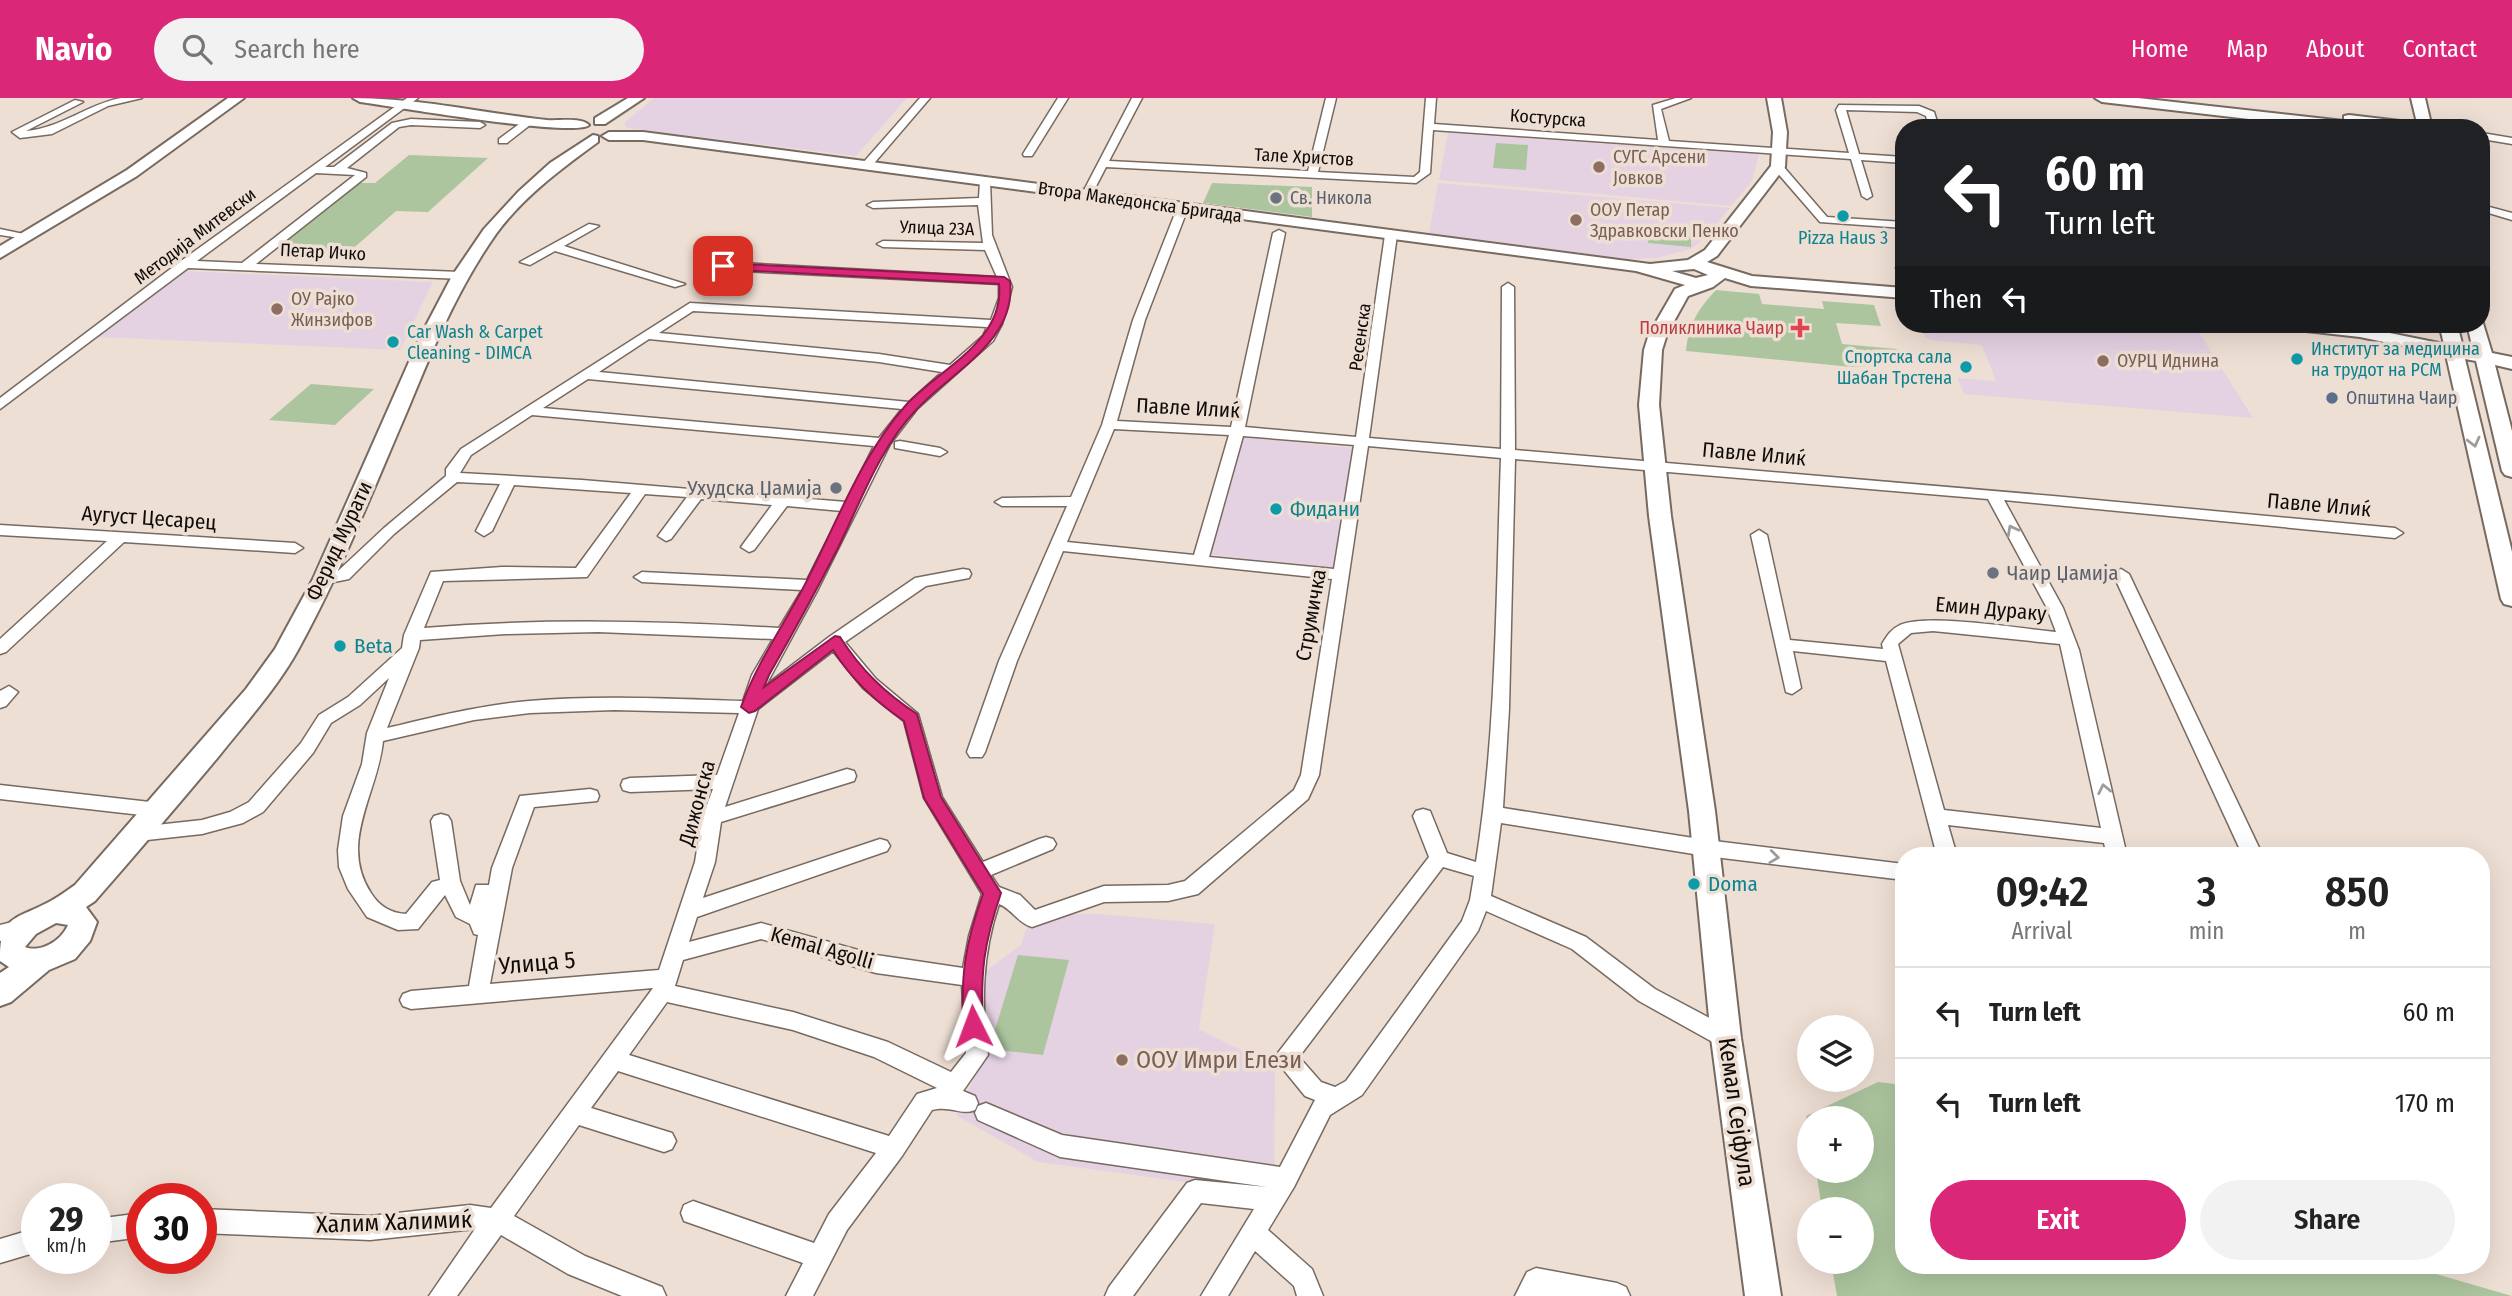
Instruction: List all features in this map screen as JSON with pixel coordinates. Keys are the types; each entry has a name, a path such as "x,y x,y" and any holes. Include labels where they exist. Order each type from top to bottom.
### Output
{"street":[{"path":"78,102 17,132 20,135 48,132 105,104 137,98"},
{"path":"360,98 409,101 549,124 581,133 617,125 637,98"},
{"path":"866,166 925,98"},
{"path":"1028,154 1063,98"},
{"path":"1086,195 1137,98"},
{"path":"1312,175 1331,98"},
{"name":"Тале Христов","path":"1103,164 1420,178 1425,173 1431,98"},
{"path":"1664,143 1656,107 1686,98"},
{"path":"1710,271 1780,160 1779,116 1774,98"},
{"path":"2102,98 2303,119"},
{"path":"2165,98 2317,119"},
{"path":"2418,98 2423,119"},
{"path":"0,253 132,173 238,99"},
{"name":"Методија Митевски","path":"0,405 184,264 409,101"},
{"path":"2386,119 2404,104"},
{"path":"1867,197 1842,107 1919,109 1930,114 1931,119"},
{"path":"503,141 530,121"},
{"path":"581,133 600,121 617,125"},
{"path":"336,171 396,125 411,122 480,125"},
{"name":"Втора Македонска Бригада","path":"617,125 643,136 1638,266 1681,275 1710,271"},
{"name":"Костурска","path":"1428,127 1664,143 1780,160 1857,157 1895,159"},
{"name":"Ферид Мурати","path":"72,906 159,810 255,695 285,652 324,579 429,337 460,276 502,217 555,166 581,133"},
{"path":"2490,137 2512,141"},
{"path":"1780,160 1824,220 1895,224"},
{"path":"246,266 362,175 354,171 313,170"},
{"path":"723,266 1004,281 990,247 984,222 985,181"},
{"path":"873,205 984,201"},
{"path":"976,752 1008,661 1109,425 1139,320 1182,208"},
{"path":"2490,210 2512,217"},
{"path":"526,262 593,226"},
{"path":"0,232 27,236"},
{"path":"1200,561 1237,431 1279,233"},
{"name":"Ресенска","path":"1362,443 1391,235"},
{"name":"Улица 23А","path":"883,244 990,247"},
{"path":"554,247 679,284"},
{"name":"Петар Ичко","path":"184,264 460,276"},
{"path":"1706,848 1660,516 1649,405 1652,359 1658,334 1681,275 1710,271 1751,281 1895,292"},
{"name":"Дижонска","path":"442,1296 665,985 705,862 712,818 761,675 852,507 892,444 912,406 988,338 996,324 1006,292 1004,281"},
{"path":"1214,1296 1286,1178 1322,1108 1354,1088 1471,925 1480,900 1493,814 1500,709 1508,455 1508,288"},
{"path":"453,477 453,469 466,452 690,307 996,324"},
{"path":"2363,333 2512,363"},
{"path":"2450,333 2512,599"},
{"path":"2478,333 2512,471"},
{"path":"649,335 740,347 876,356 955,370"},
{"path":"588,375 912,406"},
{"path":"528,411 892,444 940,452"},
{"name":"Павле Илиќ","path":"1109,425 1237,431 1656,466 2395,533"},
{"name":"Струмичка","path":"992,893 1013,901 1032,919 1104,894 1168,893 1191,888 1301,794 1310,775 1362,443"},
{"path":"324,579 344,575 389,531 453,477 852,507"},
{"path":"484,531 510,480"},
{"path":"452,886 439,888 411,923 392,923 368,906 353,885 346,855 351,822 372,760 375,737 437,576 502,572 581,573 640,490"},
{"path":"666,536 697,494"},
{"path":"1936,816 2115,847 2077,666 2055,608 1994,496"},
{"path":"1002,502 1076,501"},
{"path":"749,547 782,502"},
{"name":"Аугуст Цесарец","path":"0,530 295,548"},
{"path":"1759,535 1792,688"},
{"path":"0,648 121,537"},
{"path":"1056,546 1342,575"},
{"path":"2121,574 2249,847"},
{"path":"375,737 474,714 530,707 614,704 749,707 835,641 921,582 962,575"},
{"path":"642,577 812,585"},
{"path":"138,834 202,827 236,818 256,807 307,748 325,719 354,701 411,642 487,628 552,626 649,627 784,634"},
{"name":"Емин Дураку","path":"1893,656 1890,644 1894,636 1900,630 1912,627 1933,626 2066,639"},
{"path":"799,1296 838,1222 894,1148 925,1101 963,1099 977,1055 971,978 977,937 992,893 933,798 912,718 882,698 850,664 835,641"},
{"path":"1784,645 1893,656 1945,847"},
{"path":"712,818 847,776"},
{"path":"630,785 724,782"},
{"path":"0,792 159,810"},
{"path":"481,994 479,980 502,869 527,801 590,796"},
{"path":"1493,814 1706,848 1895,871"},
{"path":"1423,816 1439,858"},
{"path":"441,821 444,855 452,886 463,912 478,919"},
{"path":"979,872 1046,845"},
{"path":"690,911 880,846"},
{"name":"Кемал Сејфула","path":"1706,848 1726,1038 1763,1296"},
{"path":"1439,858 1485,872"},
{"path":"1336,1098 1313,1089 1285,1058 1439,858"},
{"path":"484,891 478,919 486,942"},
{"path":"1480,900 1579,943 1647,996 1726,1038"},
{"path":"72,906 83,922 77,937 68,947 12,954 72,906"},
{"name":"Kemal Agolli","path":"675,954 761,930 876,964 971,978"},
{"name":"Улица 5","path":"411,1000 665,985 880,1049 963,1099 1060,1146 1286,1178"},
{"path":"613,1060 894,1148"},
{"path":"574,1113 664,1141"},
{"path":"1118,1296 1195,1191 1273,1200"},
{"path":"693,1213 820,1257"},
{"name":"Халим Халимиќ","path":"217,1222 370,1228 470,1217 497,1220 577,1265 653,1296"},
{"path":"1253,1233 1303,1278 1310,1296"},
{"path":"0,1251 21,1245"},
{"path":"1528,1296 1536,1281 1617,1296"}],"shaded area":[{"path":"654,98 907,98 856,156 627,128 624,123"},
{"name":"СУГС Арсени Јовков","path":"1448,133 1759,154 1752,181 1731,206 1439,180"},
{"name":"ООУ Петар Здравковски Пенко","path":"1438,183 1730,208 1704,239 1691,249 1656,258 1628,259 1429,233"},
{"name":"ОУ Рајко Жинзифов","path":"185,271 433,282 400,350 96,337"},
{"name":"ОУРЦ Иднина","path":"1923,333 2199,333 2253,418 1964,394 1957,378 1996,381 1982,345 1931,340"},
{"path":"1235,436 1354,448 1334,568 1204,554"},
{"name":"ООУ Имри Елези","path":"1056,914 1097,914 1215,924 1199,1029 1275,1067 1274,1194 1038,1162 956,1115 987,1052 976,978 1021,945 1028,924"}],"green space":[{"path":"1496,143 1528,145 1526,170 1493,168"},
{"path":"409,155 488,158 428,212 396,211 349,252 275,249 357,183 375,183"},
{"path":"1212,183 1312,187 1312,217 1203,203"},
{"path":"1648,232 1691,236 1691,247 1648,243"},
{"name":"Поликлиника Чаир","path":"1716,290 1759,294 1762,304 1824,309 1822,301 1874,305 1881,326 1836,323 1842,344 1897,349 1899,356 1893,364 1852,367 1686,351 1695,318"},
{"path":"311,384 374,389 335,425 269,420"},
{"path":"1018,955 1069,960 1043,1055 989,1049"},
{"path":"1878,1082 1895,1084 1895,1274 2436,1274 2512,1296 1837,1296 1833,1274 1874,1274 1874,1197 1820,1197 1818,1183 1874,1183 1874,1106 1827,1106 1857,1092 1874,1092 1874,1084"}],"place":[{"name":"СУГС Арсени Јовков","path":"1599,167"},
{"name":"Св. Никола","path":"1276,198"},
{"name":"Pizza Haus 3","path":"1843,216"},
{"name":"ООУ Петар Здравковски Пенко","path":"1576,220"},
{"name":"ОУ Рајко Жинзифов","path":"277,309"},
{"name":"Поликлиника Чаир","path":"1800,328"},
{"name":"Car Wash & Carpet Cleaning - DIMCA","path":"393,342"},
{"name":"Институт за медицина на трудот на РСМ","path":"2297,359"},
{"name":"ОУРЦ Иднина","path":"2103,361"},
{"name":"Спортска сала Шабан Трстена","path":"1966,367"},
{"name":"Општина Чаир","path":"2332,398"},
{"name":"Ухудска Џамија","path":"836,488"},
{"name":"Фидани","path":"1276,509"},
{"name":"Чаир Џамија","path":"1993,573"},
{"name":"Beta","path":"340,646"},
{"name":"Doma","path":"1694,884"},
{"name":"ООУ Имри Елези","path":"1122,1060"}],"route":[{"path":"723,266 1004,281 1006,292 996,324 988,338 912,406 883,443 809,591 761,675 749,707 835,641 850,664 882,698 912,718 933,798 992,893 977,937 971,978 973,1026"}]}
